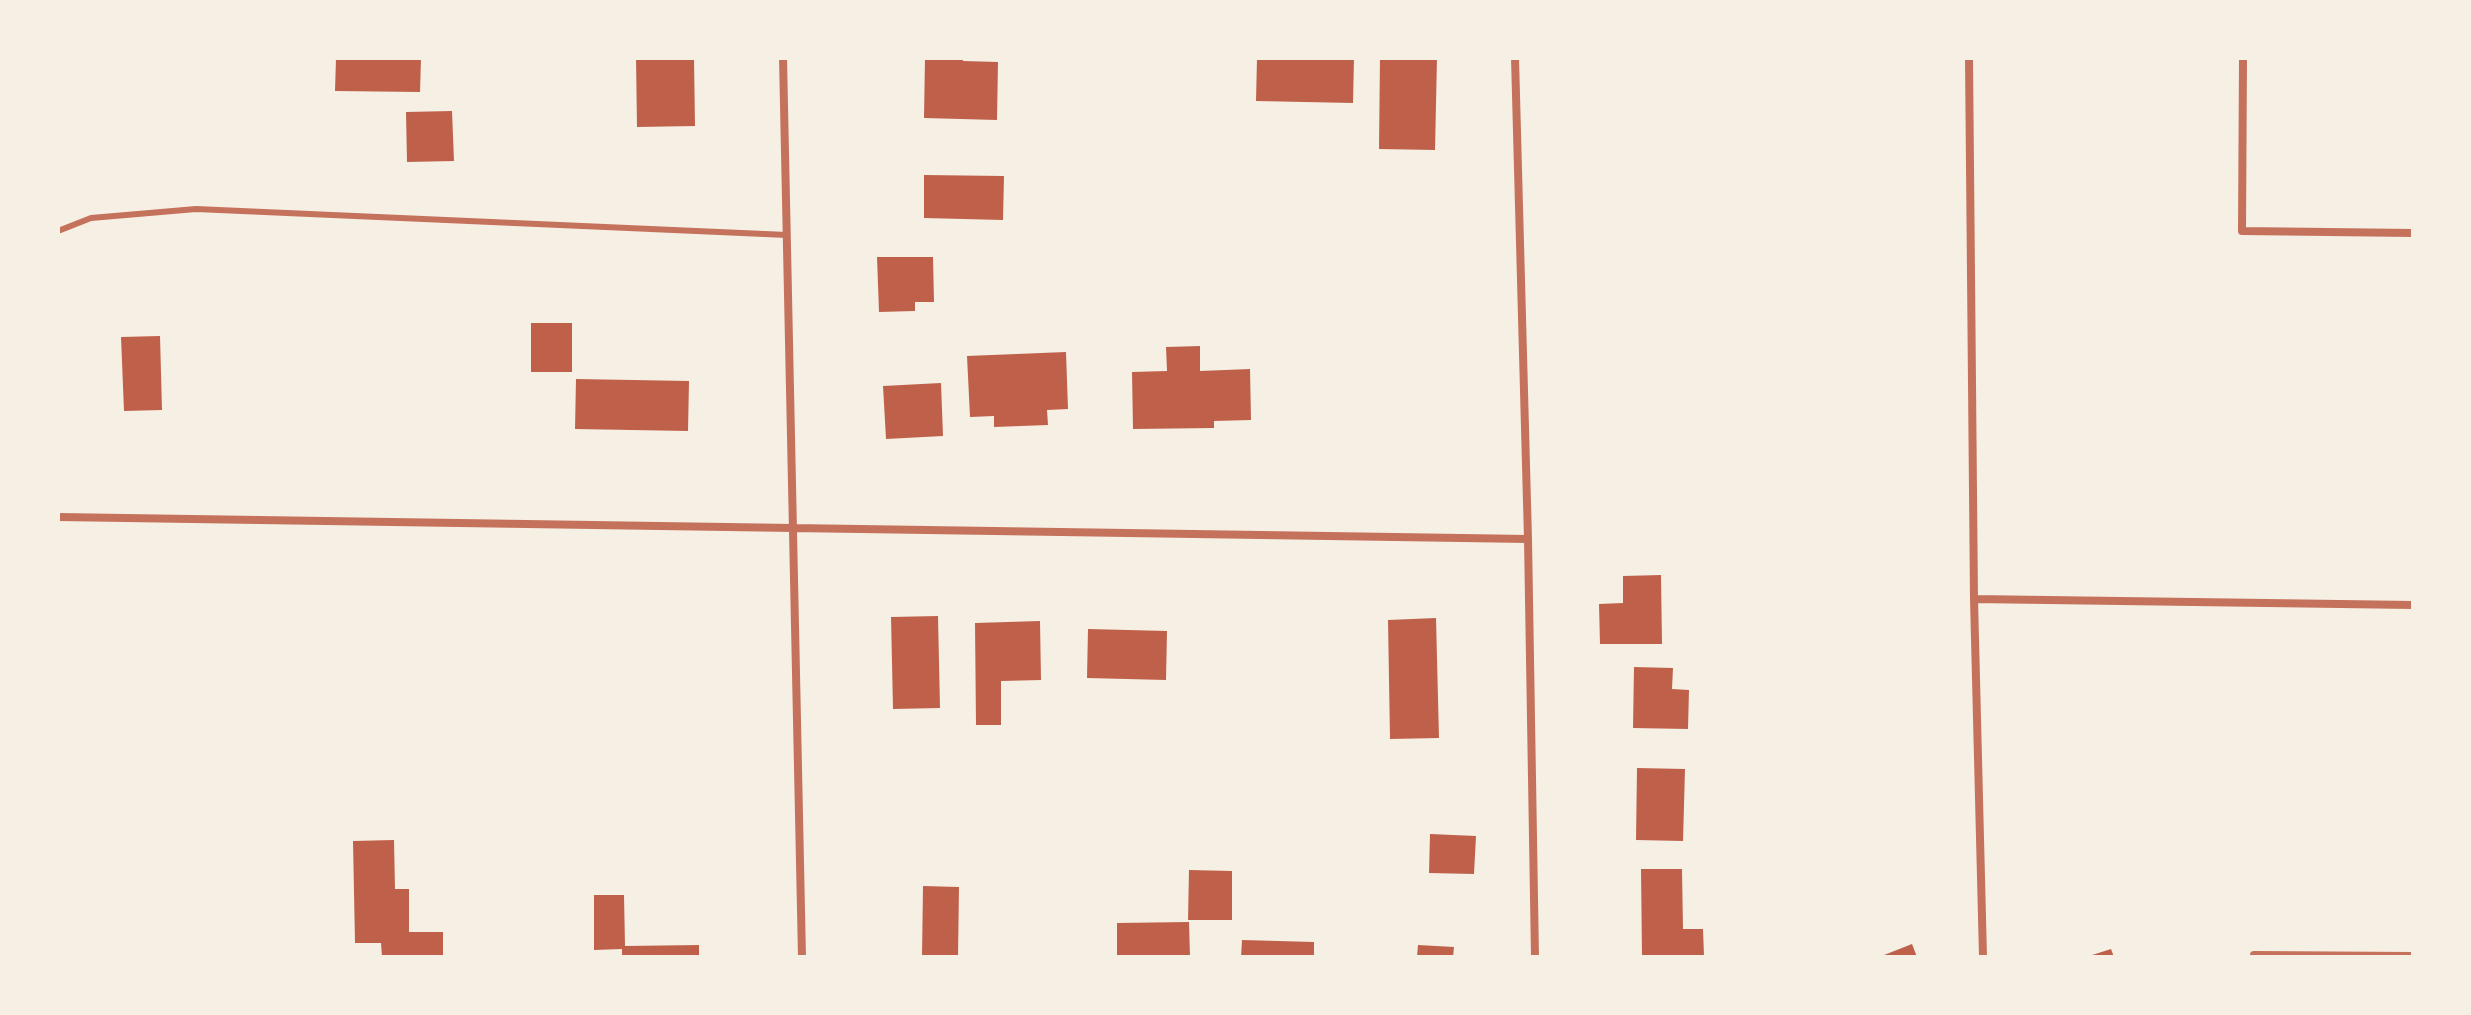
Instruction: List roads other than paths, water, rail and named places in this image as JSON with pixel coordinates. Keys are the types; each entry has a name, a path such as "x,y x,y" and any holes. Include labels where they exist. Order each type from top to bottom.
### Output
{"street":[{"path":"783,58 802,957"},
{"path":"1515,58 1535,957"},
{"path":"1969,58 1974,599 1983,957"},
{"path":"2243,58 2242,231 2413,233"},
{"path":"58,517 1528,539"},
{"path":"1974,599 2413,605"},
{"path":"2254,955 2413,956"}],"lane":[{"path":"58,231 91,218 196,209 787,235"}]}
